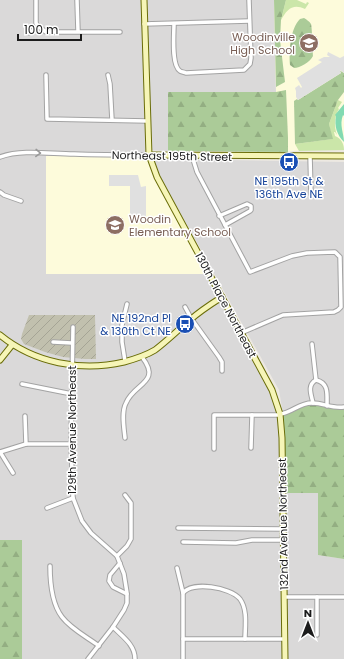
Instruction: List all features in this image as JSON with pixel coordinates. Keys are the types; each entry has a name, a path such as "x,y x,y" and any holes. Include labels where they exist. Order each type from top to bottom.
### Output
{"main road":[{"name":"130th Place Northeast","path":"144,0 149,155 157,177 272,390 280,415"},
{"name":"Northeast 195th Street","path":"149,155 344,156"},
{"path":"0,335 12,345 40,358 72,365 110,365 142,357 155,350 191,318 222,297"},
{"path":"0,360 12,345"},
{"name":"132nd Avenue Northeast","path":"280,415 282,438 285,659"}],"street":[{"path":"36,0 36,23 46,32 120,32"},
{"path":"77,0 78,31"},
{"path":"174,24 174,59 177,68 180,71 186,73 244,70 248,67 251,58 249,0"},
{"path":"144,24 250,21"},
{"path":"28,33 38,26"},
{"path":"46,74 47,119 147,121"},
{"path":"108,75 112,120"},
{"name":"Northeast 195th Street","path":"0,157 15,153 149,155"},
{"path":"192,156 194,165 219,216 250,272 307,252 335,252 340,257 341,307 338,310 334,312 283,315 241,333"},
{"path":"310,156 311,194"},
{"path":"0,192 4,195 21,200"},
{"path":"219,216 247,204 251,206 250,211 225,225"},
{"path":"125,361 122,342 122,325 127,304"},
{"path":"186,307 191,318 222,362 222,371"},
{"name":"129th Avenue Northeast","path":"73,326 71,444 73,498 76,510 82,521 91,532 117,556 124,574 127,594 127,603 114,627 88,659"},
{"path":"53,342 72,343"},
{"path":"312,344 316,380"},
{"path":"125,438 125,403 149,378 149,370 142,357"},
{"path":"313,403 310,387 313,381 316,380"},
{"path":"316,380 324,383 326,386 327,406"},
{"path":"22,384 72,394"},
{"path":"214,449 214,414 280,415 300,406 313,403 344,408"},
{"path":"251,448 252,414"},
{"path":"25,416 26,444"},
{"path":"13,473 0,452 26,444 71,444"},
{"path":"117,556 128,546 131,539 130,503 125,495"},
{"path":"47,508 73,498"},
{"path":"178,528 283,529"},
{"path":"183,542 236,543 252,540 283,540"},
{"path":"120,563 110,575 109,581 113,587 127,594"},
{"path":"50,566 50,578 57,609 63,618 72,626 99,646"},
{"path":"177,568 183,593 184,659"},
{"path":"183,593 190,587 215,587 227,590 234,594 240,599 244,606 246,639"},
{"path":"284,597 344,597"},
{"path":"317,597 317,634"},
{"path":"114,627 130,644 135,652 135,659"},
{"path":"183,639 284,640"}],"shaded area":[{"path":"0,0 274,0 276,92 169,92 168,151 149,150 149,155 46,156 46,274 210,274 266,380 318,493 318,555 344,559 344,659 22,659 22,540 0,540"},
{"name":"Woodinville High School","path":"274,0 344,0 344,150 304,150 282,152 276,92"},
{"path":"328,52 340,58 344,56 344,73 340,70 341,73 298,100 296,97 295,88 299,85 301,88 302,87 297,78 322,62 318,60 324,57 330,57 327,55"},
{"name":"Woodin Elementary School","path":"149,155 157,177 210,274 46,274 46,156"},
{"path":"153,159 344,162 344,407 283,414 279,390 161,178"},
{"path":"109,175 138,175 141,187 146,186 146,216 130,216 130,186 109,186"},
{"path":"29,315 95,315 96,359 63,357 24,344 21,339"}],"green space":[{"path":"274,0 286,0 281,20 280,40 285,82 276,87"},
{"path":"286,0 297,0 306,4 307,2 309,3 305,9 301,7 291,8 281,20"},
{"path":"304,18 311,24 313,56 305,64 294,68 290,65 292,34 300,19"},
{"path":"339,70 344,73 344,92 338,100 329,124 333,139 295,144 294,101 341,73"},
{"path":"286,90 288,152 168,151 168,92 276,92"},
{"path":"338,100 342,102 338,108 339,109 335,118 337,135 334,132 335,136 342,142 344,150 299,151 295,144 332,139 329,124"},
{"path":"344,104 344,116 343,115 341,122 344,142 337,130 335,115"},
{"path":"307,403 344,407 344,559 318,555 318,493 283,493 280,414"},
{"path":"0,540 22,540 22,659 0,659"}],"place":[{"name":"Woodinville High School","path":"309,43"},
{"name":"NE 195th St & 136th Ave NE","path":"289,162"},
{"name":"Woodin Elementary School","path":"115,225"},
{"name":"NE 192nd Pl & 130th Ct NE","path":"185,324"}]}
